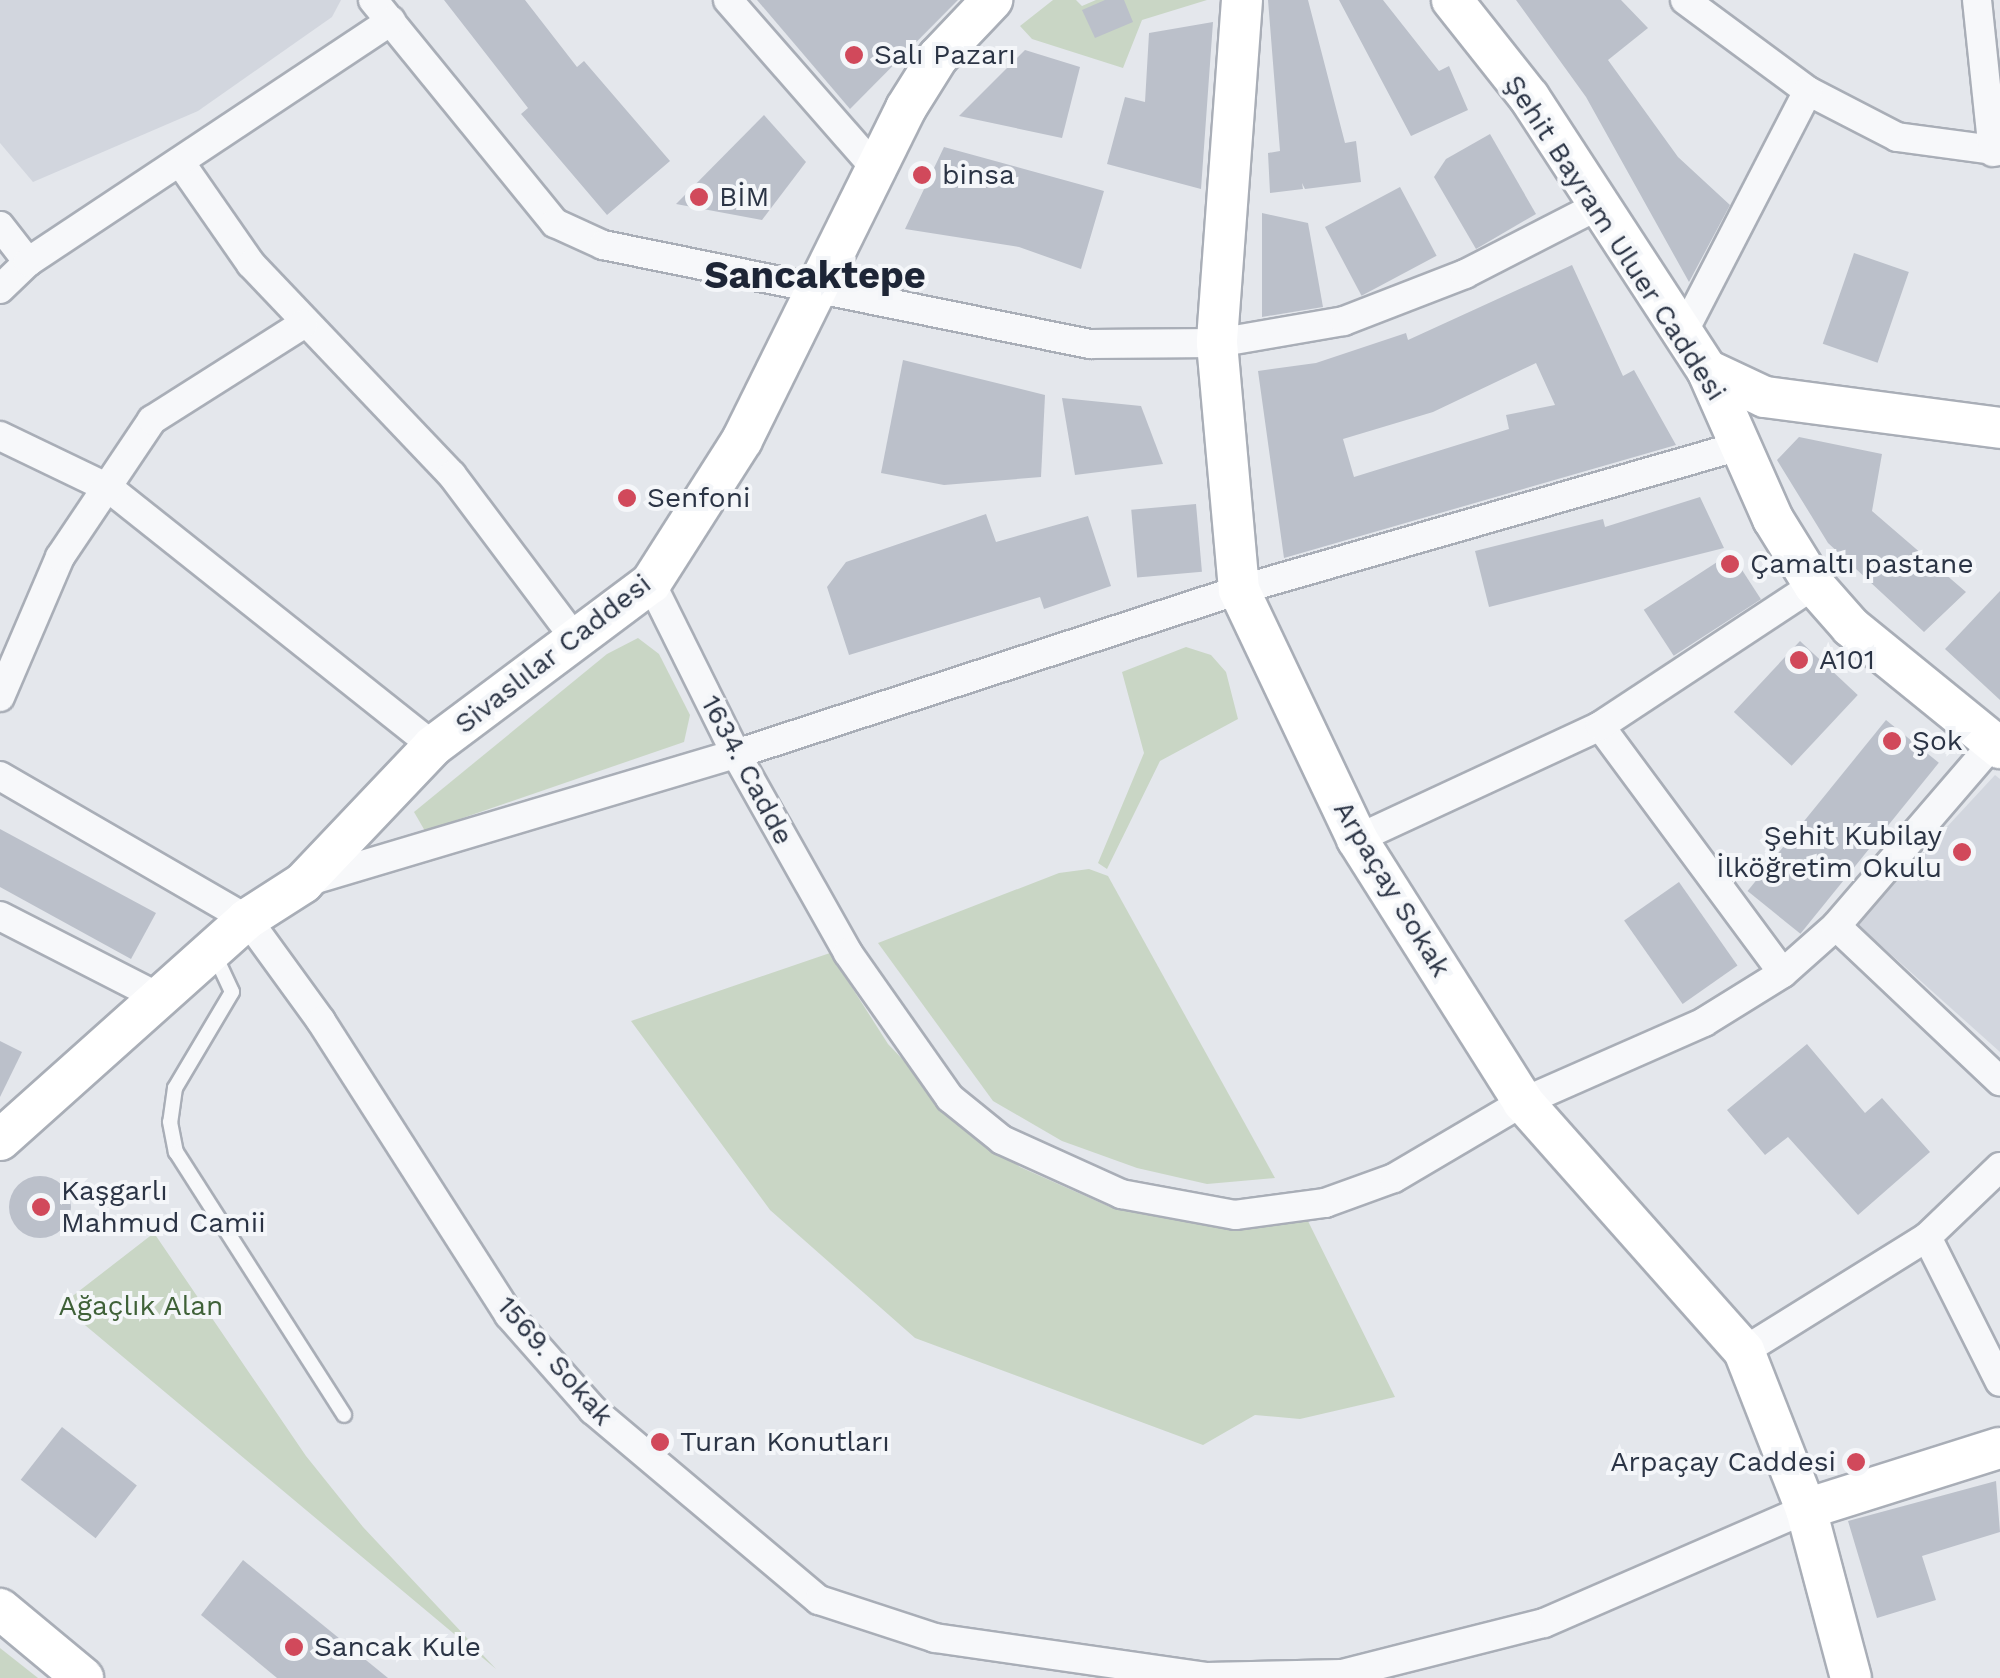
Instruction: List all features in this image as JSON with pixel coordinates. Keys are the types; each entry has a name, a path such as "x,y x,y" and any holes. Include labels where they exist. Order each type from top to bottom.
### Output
{"main road":[{"name":"Sivaslılar Caddesi","path":"0,1140 247,920 303,883 433,746 651,584 742,440 876,169 938,57 992,0"},
{"name":"Arpaçay Sokak","path":"1242,0 1217,344 1238,590 1357,839 1523,1102 1744,1351 1806,1509 1851,1678"},
{"name":"Şehit Bayram Uluer Caddesi","path":"1452,0 1529,97 1707,370 1773,519 1814,585 1850,627 1997,745"},
{"path":"1707,370 1765,397 2000,428"},
{"path":"1806,1509 2000,1448"},
{"path":"0,1609 83,1678"}],"street":[{"path":"728,0 876,169"},
{"path":"1685,0 1808,91 1897,137 1996,152 1977,0"},
{"path":"0,289 28,262 180,162 382,10 555,223 603,245 1090,344 1217,344 1344,320 1465,274 1599,205"},
{"path":"1682,333 1808,91"},
{"path":"180,162 251,264 303,324 452,475 576,640"},
{"path":"0,226 28,262"},
{"path":"0,697 60,558 152,420 303,324"},
{"path":"0,436 110,488 433,746"},
{"path":"303,883 736,754 1238,590 1743,445"},
{"name":"1634. Cadde","path":"651,584 736,754 848,953 950,1098 1002,1140 1121,1194 1235,1215 1325,1203 1448,1150 1523,1102 1704,1022 1783,974 1836,926 1997,745"},
{"path":"1357,839 1600,726 1814,585"},
{"path":"1600,726 1783,974"},
{"path":"0,776 247,920"},
{"path":"0,916 160,998"},
{"name":"1569. Sokak","path":"247,920 321,1021 509,1315 593,1410 819,1600 935,1638 1207,1677 1342,1674 1544,1623 1806,1509"},
{"path":"1836,926 2000,1080"},
{"path":"1744,1351 1927,1237 2000,1167"},
{"path":"1927,1237 2000,1382"}],"lane":[{"path":"212,950 232,992 181,1072 171,1105 172,1137 183,1166 344,1415"}],"shaded area":[{"path":"0,0 341,0 332,17 198,111 33,182 0,143"},
{"name":"Şehit Kubilay İlköğretim Okulu","path":"1995,775 2000,779 2000,1052 1857,924"}],"green space":[{"path":"1053,0 1076,0 1082,6 1096,0 1207,0 1142,20 1123,68 1032,39 1020,26"},
{"path":"638,638 659,654 690,715 684,742 425,831 414,812 607,654"},
{"path":"1186,647 1211,655 1226,672 1238,719 1160,761 1107,869 1098,863 1144,753 1122,672"},
{"path":"1089,869 1108,876 1275,1178 1207,1184 1137,1168 1062,1141 993,1101 878,943 1059,873"},
{"path":"830,953 888,1044 962,1122 1020,1167 1110,1207 1196,1224 1306,1217 1395,1397 1300,1419 1255,1415 1203,1445 915,1338 770,1210 631,1021"},
{"name":"Ağaçlık Alan","path":"154,1233 306,1456 363,1527 496,1669 61,1305"},
{"path":"0,1648 38,1678 0,1678"}],"building":[{"path":"444,0 525,0 577,67 584,61 670,161 607,215 521,114 528,108"},
{"name":"Salı Pazarı","path":"757,0 958,0 850,109"},
{"path":"1105,0 1124,0 1133,22 1095,38 1082,10"},
{"path":"1268,0 1308,0 1345,143 1356,141 1361,182 1305,189 1302,183 1303,189 1270,193 1268,153 1280,151"},
{"path":"1339,0 1383,0 1439,71 1449,66 1468,110 1411,136"},
{"path":"1516,0 1621,0 1648,28 1608,60 1678,157 1730,205 1689,282 1586,97"},
{"path":"1213,22 1201,189 1107,164 1125,97 1145,102 1149,33"},
{"path":"1025,50 1080,67 1062,138 959,116"},
{"path":"764,115 806,162 762,220 676,204"},
{"path":"1490,134 1536,214 1476,249 1434,177 1446,159"},
{"path":"944,147 1104,191 1081,269 1019,247 905,229"},
{"path":"1400,187 1437,256 1362,296 1325,227"},
{"path":"1262,213 1308,223 1323,307 1262,317"},
{"path":"1854,253 1909,272 1878,363 1823,344"},
{"path":"1572,265 1623,376 1634,370 1676,445 1284,558 1258,371 1316,363 1406,333 1408,340","holes":["1536,363 1555,405 1506,415 1509,429 1354,477 1343,439 1433,412"]},
{"path":"903,360 1045,395 1041,477 944,485 881,473"},
{"path":"1062,398 1141,406 1163,464 1075,475"},
{"path":"1799,437 1882,454 1872,511 1966,592 1924,632 1828,543 1777,460"},
{"path":"1700,497 1724,548 1489,607 1475,551 1603,519 1605,527"},
{"path":"1196,504 1202,572 1137,577 1131,510"},
{"path":"986,514 996,542 1088,516 1111,586 1044,609 1040,597 849,655 827,587 846,562"},
{"path":"1731,553 1761,599 1674,656 1644,610"},
{"path":"2000,591 2000,700 1945,649"},
{"path":"1800,641 1858,695 1792,766 1734,712"},
{"path":"1886,720 1939,763 1800,934 1748,891"},
{"path":"0,829 156,913 131,959 0,887"},
{"path":"1679,882 1738,966 1683,1004 1624,920"},
{"path":"0,1041 22,1052 0,1097"},
{"path":"1807,1044 1865,1113 1882,1098 1930,1152 1858,1215 1788,1137 1765,1155 1727,1110"},
{"name":"Kaşgarlı Mahmud Camii","path":"40,1176 62,1185 71,1207 62,1229 40,1238 18,1229 9,1207 18,1185"},
{"path":"62,1427 137,1485 96,1538 21,1480"},
{"path":"1996,1481 2000,1532 1922,1556 1936,1600 1877,1618 1848,1521"},
{"name":"Sancak Kule","path":"243,1560 388,1678 277,1678 201,1615"}],"place":[{"name":"Salı Pazarı","path":"854,55"},
{"name":"binsa","path":"922,175"},
{"name":"BİM","path":"699,197"},
{"name":"Senfoni","path":"627,498"},
{"name":"Çamaltı pastane","path":"1730,564"},
{"name":"A101","path":"1799,660"},
{"name":"Şok","path":"1892,741"},
{"name":"Şehit Kubilay İlköğretim Okulu","path":"1962,852"},
{"name":"Kaşgarlı Mahmud Camii","path":"41,1207"},
{"name":"Turan Konutları","path":"660,1442"},
{"name":"Arpaçay Caddesi","path":"1856,1462"},
{"name":"Sancak Kule","path":"294,1647"}],"district":[{"name":"Sancaktepe","path":"815,276"}]}
